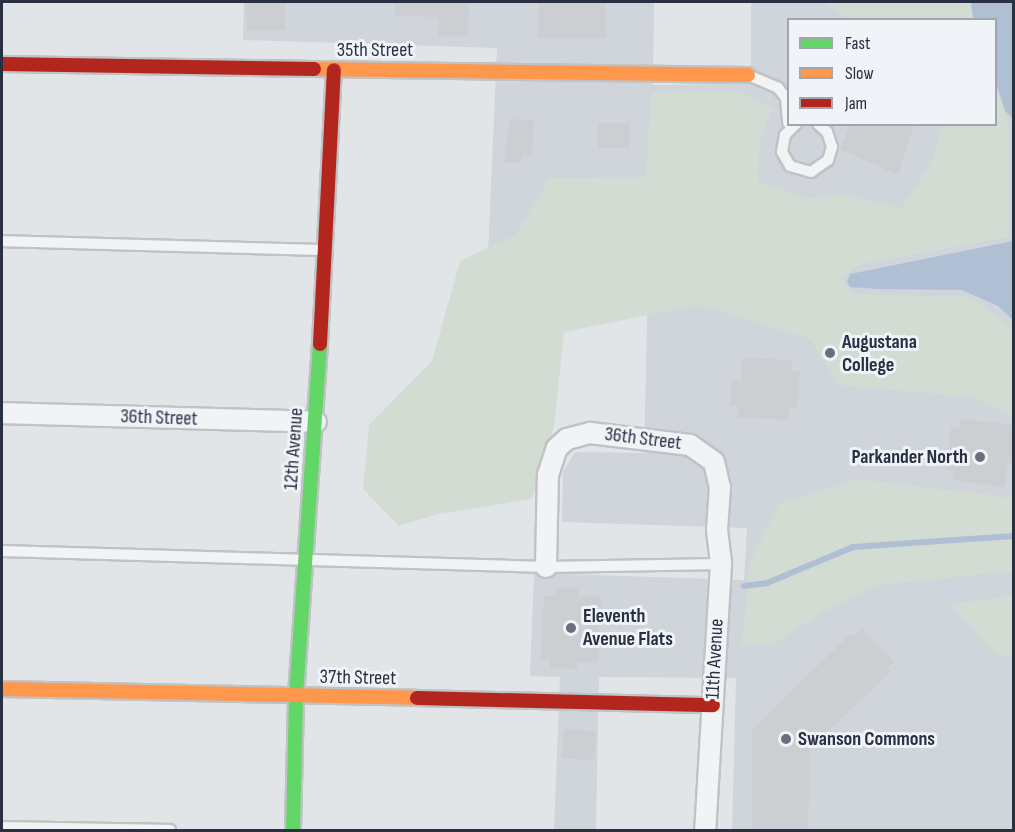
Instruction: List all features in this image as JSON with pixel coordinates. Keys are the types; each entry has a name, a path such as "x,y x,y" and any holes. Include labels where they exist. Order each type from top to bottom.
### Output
{"street":[{"name":"35th Street","path":"2,64 748,75"},
{"name":"12th Avenue","path":"293,831 296,696 316,422 334,70"},
{"name":"36th Street","path":"2,413 316,422"},
{"name":"36th Street","path":"546,567 548,475 557,448 567,439 591,433 690,445 714,462 720,487"},
{"name":"11th Avenue","path":"705,831 721,564 717,530 720,487"},
{"name":"37th Street","path":"2,689 713,705"}],"lane":[{"path":"748,75 778,88 786,98 787,103"},
{"path":"790,126 782,143 784,159 799,171 811,172 828,160 832,147 827,132 820,126"},
{"path":"2,241 325,250"},
{"path":"2,551 306,557 546,567 721,564"},
{"path":"2,827 170,831"}],"shaded area":[{"name":"Augustana College","path":"244,2 654,2 653,85 751,84 751,2 1013,2 1013,830 732,830 736,678 599,677 596,830 554,830 560,677 530,676 534,573 744,580 747,528 562,522 563,472 575,452 644,453 648,281 487,277 497,48 243,40"},
{"path":"822,2 969,2 975,18 848,18"},
{"path":"997,87 1009,126 1009,237 861,264 842,278 853,294 972,297 1013,329 1013,416 971,397 838,385 810,339 699,305 564,332 554,427 532,499 438,514 399,526 363,489 369,425 432,361 460,261 516,234 550,178 646,177 651,93 739,91 773,108 760,139 758,181 805,198 844,195 902,208 933,158 943,126 997,126"},
{"path":"858,479 1013,498 1013,571 877,585 826,610 773,644 742,645 749,564 780,503"},
{"path":"1013,596 1013,656 1000,657 949,604"}],"water":[{"path":"971,2 1013,2 1013,119 1005,111 997,86 997,18 973,18"},
{"path":"1013,241 1013,320 998,306 962,290 876,289 850,287 847,282 850,274"}],"building":[{"path":"247,2 285,2 285,30 247,30"},
{"path":"395,2 469,2 468,37 438,36 439,17 395,16"},
{"path":"538,2 606,2 606,38 538,38"},
{"path":"510,119 534,120 532,155 522,155 521,163 504,162"},
{"path":"598,123 630,123 630,148 598,148"},
{"path":"850,126 914,126 898,175 840,149"},
{"path":"742,358 792,360 791,371 800,371 797,409 789,409 788,420 738,417 738,406 730,405 732,381 741,382"},
{"name":"Parkander North","path":"961,419 1013,425 1014,464 1008,463 1004,487 953,480 954,471 946,470 951,428 960,429"},
{"name":"Eleventh Avenue Flats","path":"556,588 578,589 578,596 601,597 598,663 577,662 577,669 550,668 550,660 541,659 544,596 555,596"},
{"name":"Swanson Commons","path":"862,629 894,662 887,668 890,672 810,749 808,831 752,831 752,730 851,633 854,636"},
{"path":"564,729 596,731 594,760 562,758"}],"waterway":[{"path":"744,586 767,583 853,547 1014,536"}],"traffic: fast":[{"path":"293,830 296,696 320,344"}],"traffic: slow":[{"path":"314,69 748,75"},
{"path":"2,689 417,698"}],"traffic: jam":[{"path":"2,64 314,69"},
{"path":"320,344 334,70"},
{"path":"417,698 713,705"}],"place":[{"name":"Augustana College","path":"830,353"},
{"name":"Parkander North","path":"980,457"},
{"name":"Eleventh Avenue Flats","path":"571,628"},
{"name":"Swanson Commons","path":"786,739"}]}
